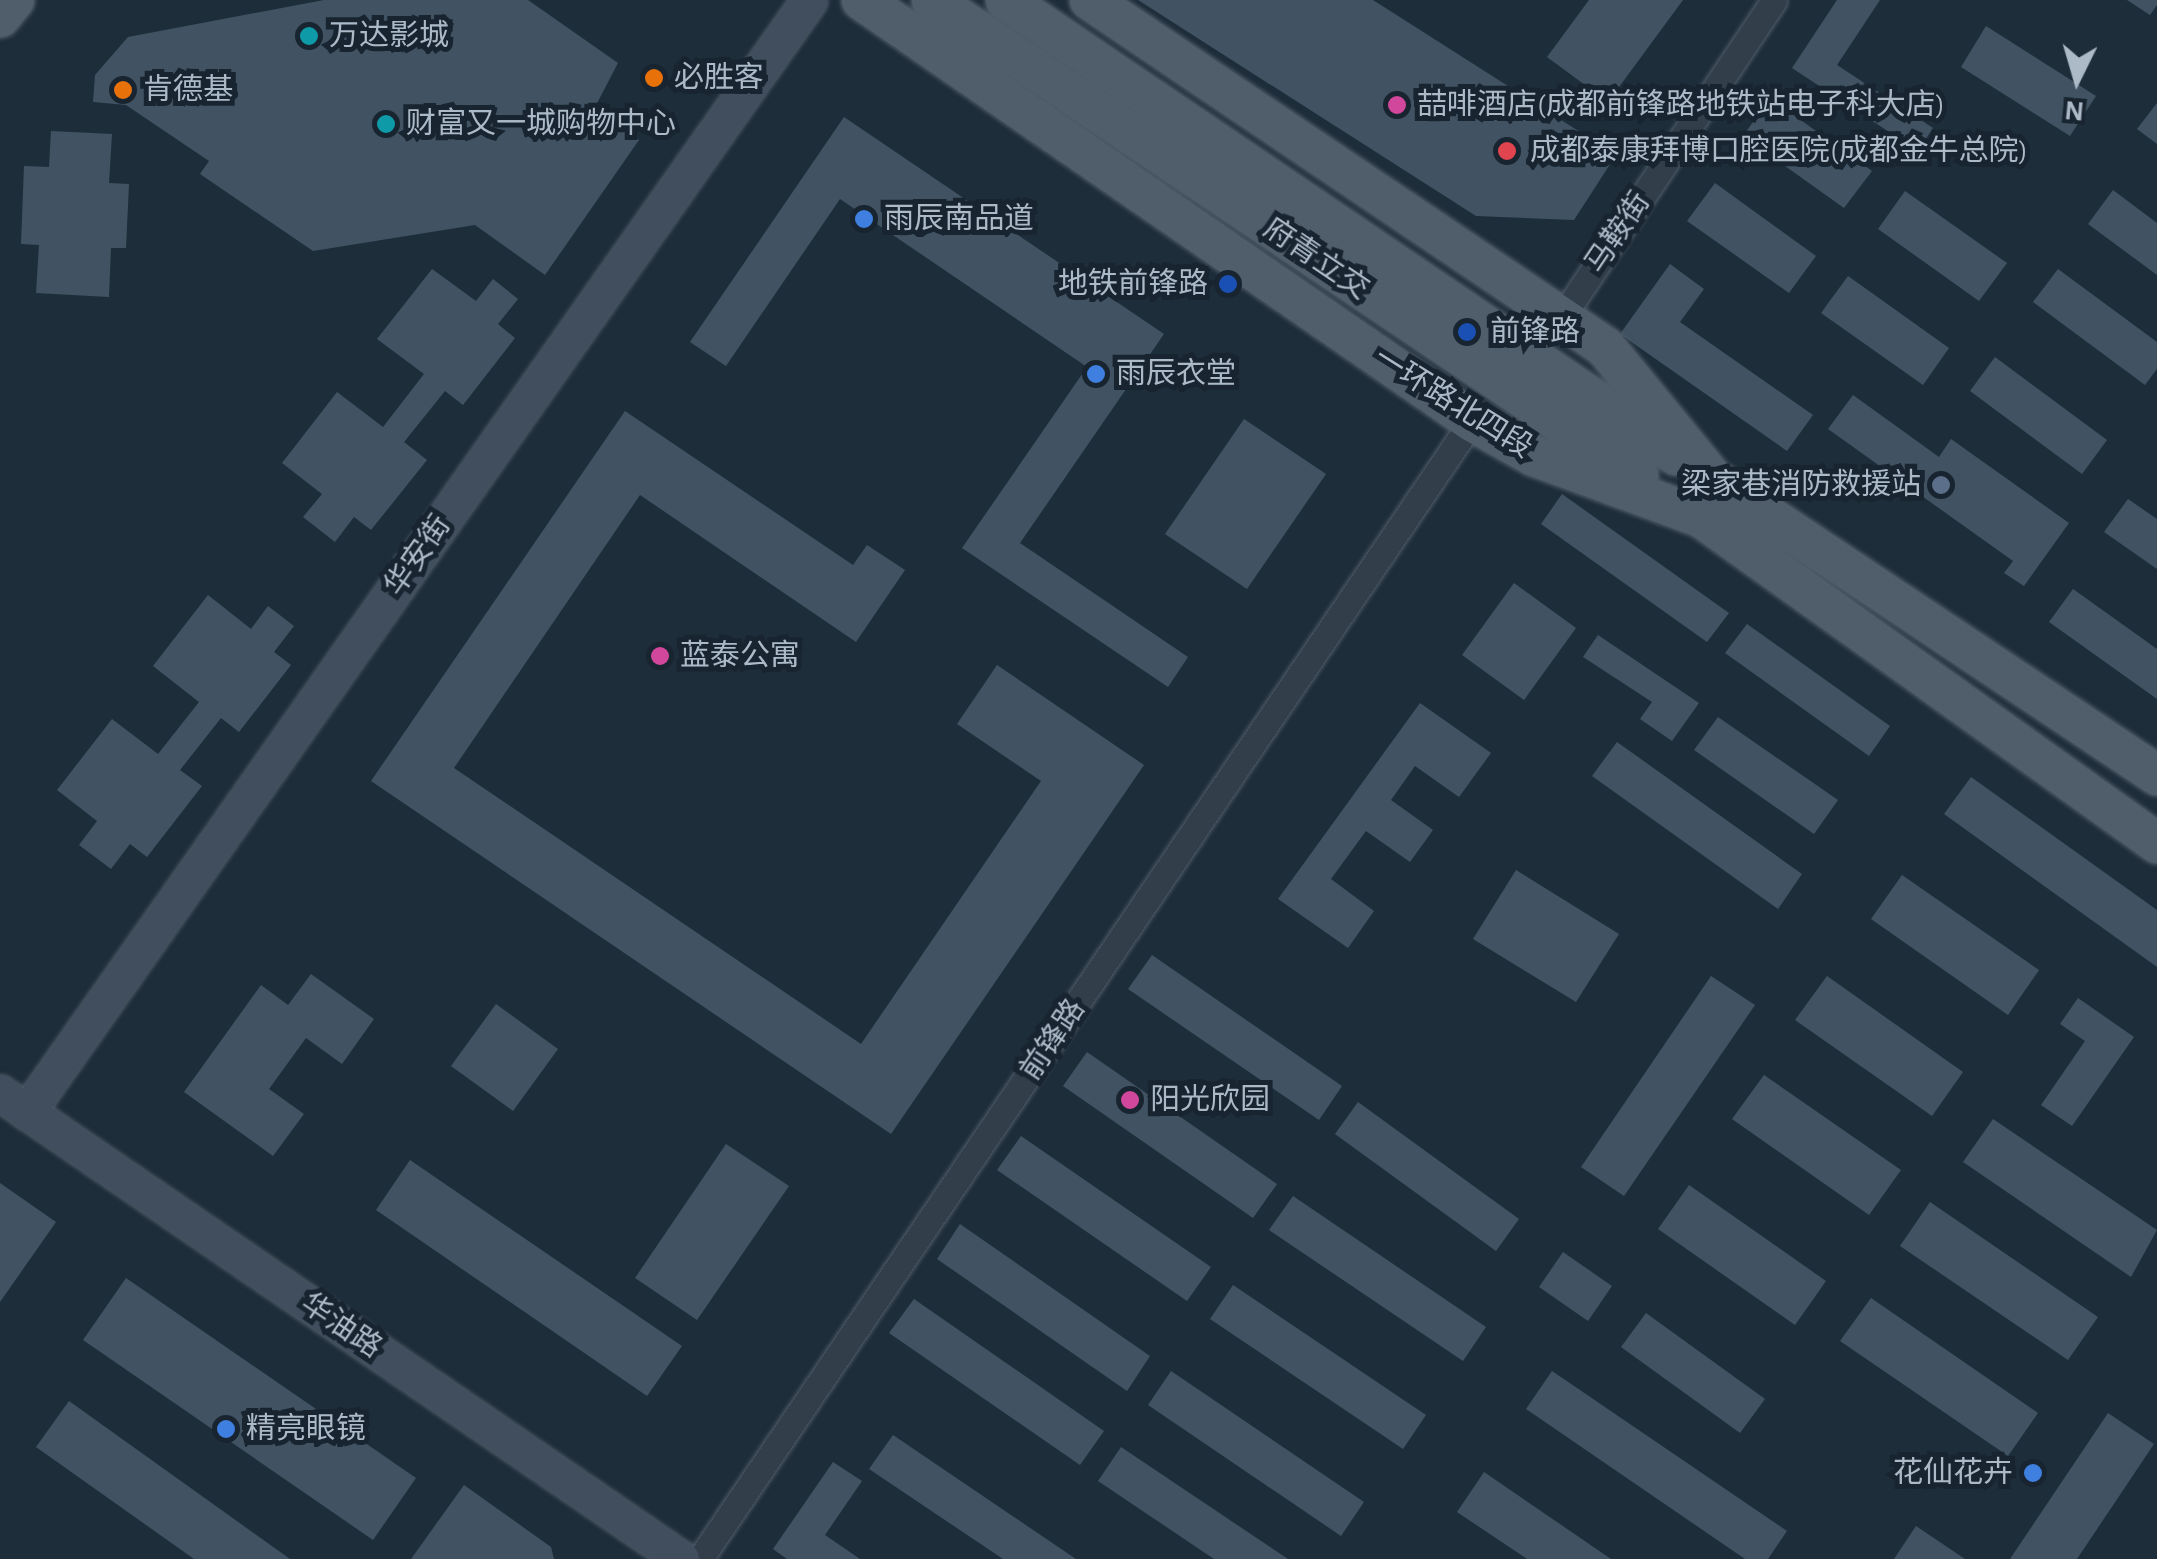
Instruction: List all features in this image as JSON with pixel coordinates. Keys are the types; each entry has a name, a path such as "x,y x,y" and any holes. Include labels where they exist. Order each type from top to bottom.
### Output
{"main road":[{"path":"0,17 14,0"},
{"name":"一环路北四段","path":"862,0 1472,421 1534,456 1701,518 2157,842"},
{"name":"府青立交","path":"932,0 1701,518"},
{"name":"府青立交","path":"1006,0 1713,479"},
{"path":"1090,0 1605,346 1713,479 2157,775"}],"street":[{"name":"华安街","path":"14,1102 810,0"},
{"name":"马鞍街","path":"1562,317 1774,0"},
{"name":"前锋路","path":"700,1559 1472,421"},
{"name":"华油路","path":"14,1102 682,1559"}],"building":[{"name":"财富又一城购物中心","path":"324,0 528,0 618,63 594,109 639,140 545,275 475,225 313,251 200,174 209,161 126,105 93,102 95,75 128,37"},
{"path":"1138,0 1373,0 1616,155 1574,220 1476,216"},
{"path":"1589,0 1683,0 1608,102 1547,57"},
{"path":"1837,0 1880,0 1837,65 1933,128 1918,151 1792,68"},
{"path":"2127,0 2157,0 2157,5 2150,15"},
{"path":"1986,26 2096,96 2070,136 1961,67"},
{"path":"1770,98 1872,171 1844,208 1743,136"},
{"path":"2157,103 2157,144 2137,129"},
{"path":"844,117 1164,334 1020,543 1188,657 1168,687 962,548 1087,367 840,199 726,366 690,342"},
{"path":"51,131 112,134 109,183 129,184 126,248 111,248 109,297 36,293 39,245 21,244 24,166 49,167"},
{"path":"1715,183 1816,256 1789,293 1687,221"},
{"path":"2113,190 2157,223 2157,275 2088,224"},
{"path":"1905,191 2007,263 1979,301 1878,229"},
{"path":"1670,264 1704,289 1680,322 1813,415 1787,451 1620,334"},
{"path":"432,269 476,301 493,279 518,299 498,324 515,338 463,405 445,391 404,442 427,460 371,530 354,517 335,542 303,517 322,494 282,463 337,392 383,427 424,374 377,339"},
{"path":"2058,269 2157,342 2157,369 2145,385 2033,302"},
{"path":"1848,276 1949,348 1923,385 1821,313"},
{"path":"1995,357 2107,440 2082,474 1970,391"},
{"path":"1853,395 1939,457 1951,439 2069,523 2024,586 2004,573 2013,561 1828,429"},
{"path":"625,411 853,565 867,545 905,570 856,642 640,495 454,768 861,1044 1041,781 957,724 997,665 1144,765 891,1134 371,781"},
{"path":"1244,419 1326,474 1247,589 1165,534"},
{"path":"1562,494 1729,613 1707,642 1541,524"},
{"path":"2128,499 2157,519 2157,569 2104,532"},
{"path":"1514,583 1576,628 1524,700 1462,655"},
{"path":"2073,589 2157,649 2157,699 2049,622"},
{"path":"208,595 251,629 268,606 294,626 274,652 291,665 239,732 221,718 180,770 202,786 147,857 130,844 111,869 79,845 97,821 57,790 112,719 158,754 199,702 153,666"},
{"path":"1747,624 1890,726 1869,756 1725,653"},
{"path":"1598,635 1699,703 1672,741 1640,719 1652,702 1583,657"},
{"path":"1420,703 1491,753 1459,797 1415,766 1391,800 1433,830 1410,862 1366,831 1331,879 1374,911 1348,948 1278,899"},
{"path":"1718,717 1838,800 1814,834 1694,750"},
{"path":"1617,742 1802,874 1778,909 1592,776"},
{"path":"1971,777 2157,910 2157,967 1944,814"},
{"path":"1516,870 1619,934 1576,1002 1473,939"},
{"path":"1902,875 2039,970 2008,1015 1871,919"},
{"path":"1152,955 1342,1086 1319,1120 1128,989"},
{"path":"311,974 374,1019 342,1064 306,1038 269,1089 304,1114 273,1156 184,1092 261,985 288,1005"},
{"path":"1711,976 1755,1005 1624,1196 1581,1167"},
{"path":"1827,976 1963,1072 1932,1116 1795,1020"},
{"path":"2078,998 2134,1037 2072,1126 2041,1105 2085,1041 2060,1024"},
{"path":"496,1004 558,1049 513,1111 451,1066"},
{"path":"1087,1052 1277,1184 1253,1218 1063,1086"},
{"path":"1764,1075 1901,1170 1869,1215 1732,1119"},
{"path":"1358,1102 1519,1219 1496,1251 1335,1134"},
{"path":"1993,1119 2157,1230 2131,1277 1963,1162"},
{"path":"1021,1136 1211,1267 1187,1301 997,1170"},
{"path":"726,1144 789,1186 697,1320 635,1278"},
{"path":"410,1160 682,1346 647,1396 376,1210"},
{"path":"0,1183 56,1222 0,1302"},
{"path":"1689,1185 1826,1281 1795,1325 1658,1229"},
{"path":"1293,1196 1486,1327 1463,1361 1269,1230"},
{"path":"1930,1202 2098,1317 2068,1360 1900,1246"},
{"path":"960,1224 1150,1356 1127,1391 937,1259"},
{"path":"1563,1252 1612,1286 1588,1321 1539,1287"},
{"path":"126,1278 416,1478 373,1540 83,1340"},
{"path":"1233,1285 1426,1415 1403,1449 1210,1319"},
{"path":"1871,1298 2038,1413 2008,1456 1840,1341"},
{"path":"914,1299 1104,1431 1080,1465 889,1333"},
{"path":"1646,1313 1765,1399 1740,1433 1621,1347"},
{"path":"1171,1371 1364,1502 1341,1536 1148,1405"},
{"path":"1552,1371 1787,1531 1768,1559 1745,1559 1526,1409"},
{"path":"69,1401 290,1559 194,1559 36,1447"},
{"path":"2108,1413 2154,1444 2077,1559 2010,1559"},
{"path":"893,1435 1076,1559 1003,1559 869,1469"},
{"path":"1121,1447 1288,1559 1214,1559 1098,1481"},
{"path":"833,1462 862,1481 825,1535 860,1559 787,1559 773,1549"},
{"path":"1484,1472 1611,1559 1527,1559 1457,1512"},
{"path":"464,1485 551,1547 554,1559 411,1559"},
{"path":"1916,1526 1965,1559 1894,1559"}],"place":[{"name":"万达影城","path":"309,36"},
{"name":"必胜客","path":"654,78"},
{"name":"肯德基","path":"123,90"},
{"name":"喆啡酒店(成都前锋路地铁站电子科大店)","path":"1397,105"},
{"name":"财富又一城购物中心","path":"386,124"},
{"name":"成都泰康拜博口腔医院(成都金牛总院)","path":"1507,151"},
{"name":"雨辰南品道","path":"864,219"},
{"name":"地铁前锋路","path":"1228,284"},
{"name":"前锋路","path":"1467,332"},
{"name":"雨辰衣堂","path":"1096,374"},
{"name":"梁家巷消防救援站","path":"1941,485"},
{"name":"蓝泰公寓","path":"660,656"},
{"name":"阳光欣园","path":"1130,1100"},
{"name":"精亮眼镜","path":"226,1429"},
{"name":"花仙花卉","path":"2033,1473"}]}
